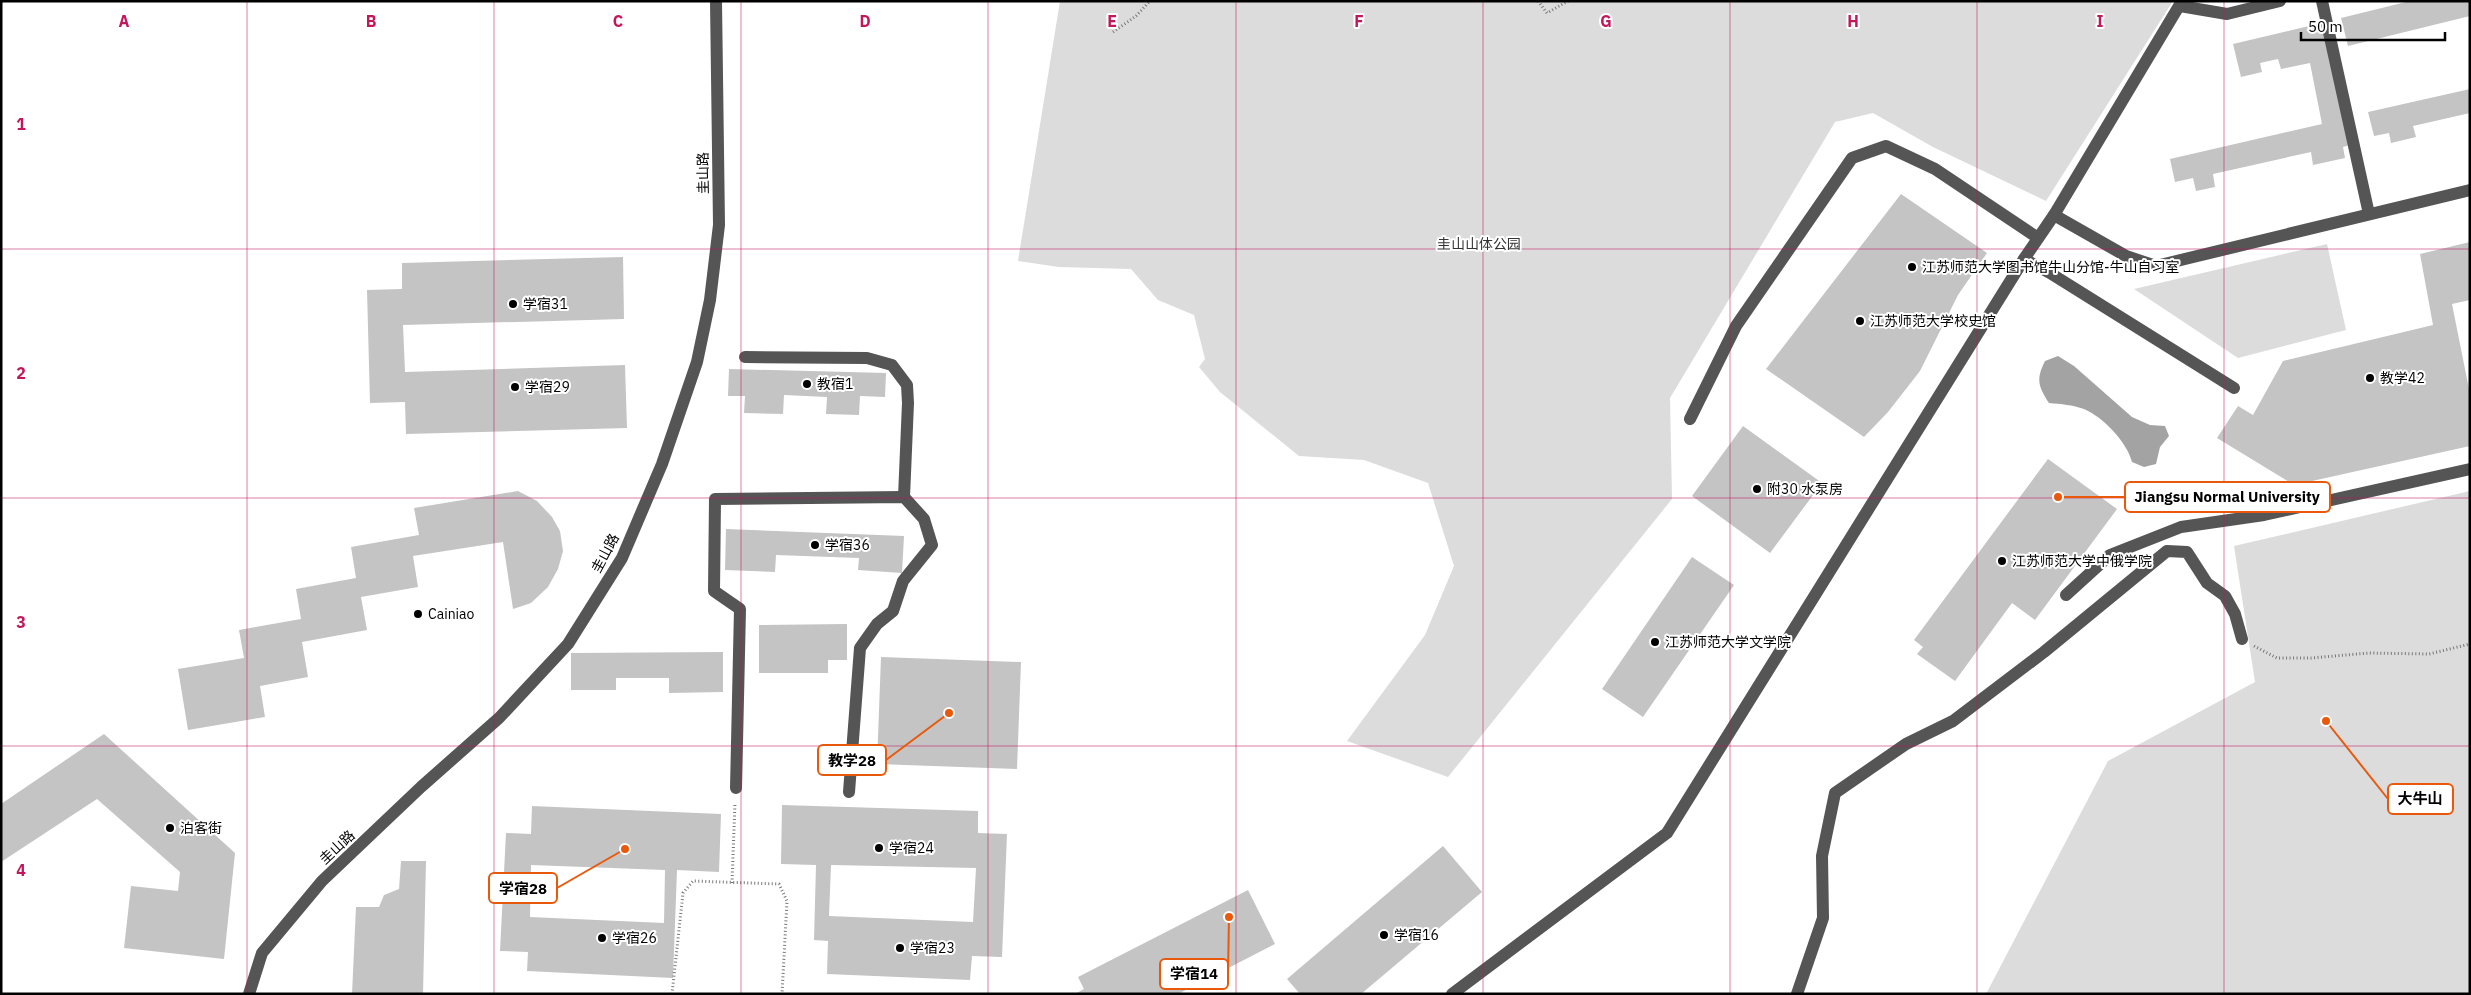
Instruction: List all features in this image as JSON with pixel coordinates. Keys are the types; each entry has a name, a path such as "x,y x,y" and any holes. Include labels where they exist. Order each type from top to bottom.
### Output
{"street":[{"name":"圭山路","path":"249,994 262,953 316,888 421,787 499,718 568,644 622,558 662,464 694,371 710,300 719,225 716,1"},
{"path":"1452,994 1667,833 2024,259 2054,215 2181,4 2227,14 2280,1"},
{"path":"2322,1 2369,214"},
{"path":"1690,419 1736,326 1852,158 1886,146 1935,169 2038,238"},
{"path":"2054,215 2126,256 2156,266 2470,190"},
{"path":"2024,259 2050,273 2234,388"},
{"path":"746,357 867,358 892,365 906,385 908,403 904,497 924,519 932,545 903,581 893,611 877,624 860,648 849,792"},
{"path":"2066,596 2110,555 2182,527 2264,515 2470,469"},
{"path":"736,788 740,609 714,591 715,498 904,497"},
{"path":"1797,994 1823,918 1822,856 1835,793 1906,744 1953,721 2044,652 2167,551 2187,552 2208,583 2225,596 2235,614 2242,639"}],"path":[{"path":"1114,32 1136,16 1150,1"},
{"path":"1538,1 1547,13 1568,1"},
{"path":"2242,639 2277,658 2311,658 2369,653 2429,654 2470,644"},
{"path":"732,883 736,788"},
{"path":"672,994 683,893 693,881 779,884 787,901 782,994"}],"green space":[{"name":"圭山山体公园","path":"1060,1 2173,1 2046,201 1933,147 1873,113 1835,122 1670,398 1672,499 1448,777 1347,741 1425,635 1454,566 1428,483 1364,460 1299,456 1220,392 1199,367 1205,359 1194,315 1158,300 1131,269 1059,267 1018,261"},
{"path":"2327,244 2346,330 2238,358 2134,289"},
{"path":"2470,491 2470,994 1986,994 2108,761 2255,682 2234,546"}],"shaded area":[{"path":"2058,356 2074,366 2132,417 2150,425 2165,426 2169,436 2160,447 2156,464 2144,467 2132,462 2125,446 2113,431 2099,418 2084,409 2049,403 2042,392 2039,378 2045,361"}],"building":[{"path":"2410,1 2470,1 2470,16 2348,46 2341,18"},
{"path":"2326,22 2353,144 2343,147 2345,158 2313,165 2311,152 2213,174 2215,187 2196,191 2193,178 2175,182 2170,159 2322,124 2310,63 2281,69 2278,59 2260,63 2262,72 2241,77 2233,44"},
{"path":"2470,89 2470,113 2413,126 2416,137 2391,143 2389,133 2374,136 2368,112"},
{"path":"1901,194 1987,253 1958,295 1920,371 1888,412 1864,437 1766,369"},
{"name":"教学42","path":"2470,242 2470,300 2452,304 2470,394 2470,446 2294,485 2217,438 2238,406 2253,415 2283,361 2433,325 2420,254"},
{"path":"623,257 624,319 403,325 405,372 625,365 627,428 406,434 405,402 370,403 367,290 402,289 402,263"},
{"name":"教宿1","path":"729,369 886,373 885,397 860,396 859,415 826,414 827,397 784,395 783,414 744,413 745,396 728,396"},
{"name":"附30 水泵房","path":"1743,426 1822,483 1770,553 1692,496"},
{"path":"2048,459 2117,509 2035,620 2012,603 1955,681 1917,654 1923,647 1914,640"},
{"path":"518,491 537,501 552,517 560,531 563,551 558,569 548,587 531,603 513,609 503,542 413,556 418,587 361,597 367,630 302,642 308,677 260,686 265,717 188,730 178,669 244,658 239,630 301,619 296,589 356,578 351,547 419,535 414,508"},
{"name":"学宿36","path":"726,529 904,536 902,573 858,570 859,558 776,555 775,572 725,570"},
{"path":"1692,557 1734,585 1643,717 1602,689"},
{"path":"847,624 847,660 828,660 828,673 759,673 759,625"},
{"path":"723,652 723,692 669,693 669,678 616,678 616,690 571,690 571,653"},
{"path":"881,657 1021,662 1017,769 877,764"},
{"name":"泊客街","path":"104,734 235,853 224,959 124,948 131,886 178,891 180,872 97,799 1,862 1,804"},
{"path":"782,805 978,811 978,833 1007,834 1002,957 972,956 970,980 827,974 828,941 814,940 816,865 781,864","holes":["831,865 976,868 973,922 829,916"]},
{"path":"532,806 721,814 719,872 677,870 673,978 527,971 528,952 500,951 506,833 531,834","holes":["531,865 665,870 664,923 530,917"]},
{"name":"学宿16","path":"1443,846 1482,892 1361,994 1300,994 1287,979"},
{"path":"401,861 426,861 423,994 352,994 356,907 379,907 384,895 399,889"},
{"path":"1248,890 1275,944 1178,994 1075,994 1084,989 1078,977"}],"place":[{"name":"江苏师范大学图书馆牛山分馆-牛山自习室","path":"1912,267"},
{"name":"学宿31","path":"513,304"},
{"name":"江苏师范大学校史馆","path":"1860,321"},
{"name":"教学42","path":"2370,378"},
{"name":"教宿1","path":"807,384"},
{"name":"学宿29","path":"515,387"},
{"name":"附30 水泵房","path":"1757,489"},
{"name":"Jiangsu Normal University","path":"2058,497"},
{"name":"学宿36","path":"815,545"},
{"name":"江苏师范大学中俄学院","path":"2002,561"},
{"name":"Cainiao","path":"418,614"},
{"name":"江苏师范大学文学院","path":"1655,642"},
{"name":"教学28","path":"949,713"},
{"name":"大牛山","path":"2326,721"},
{"name":"泊客街","path":"170,828"},
{"name":"学宿24","path":"879,848"},
{"name":"学宿28","path":"625,849"},
{"name":"学宿14","path":"1229,917"},
{"name":"学宿16","path":"1384,935"},
{"name":"学宿26","path":"602,938"},
{"name":"学宿23","path":"900,948"}]}
